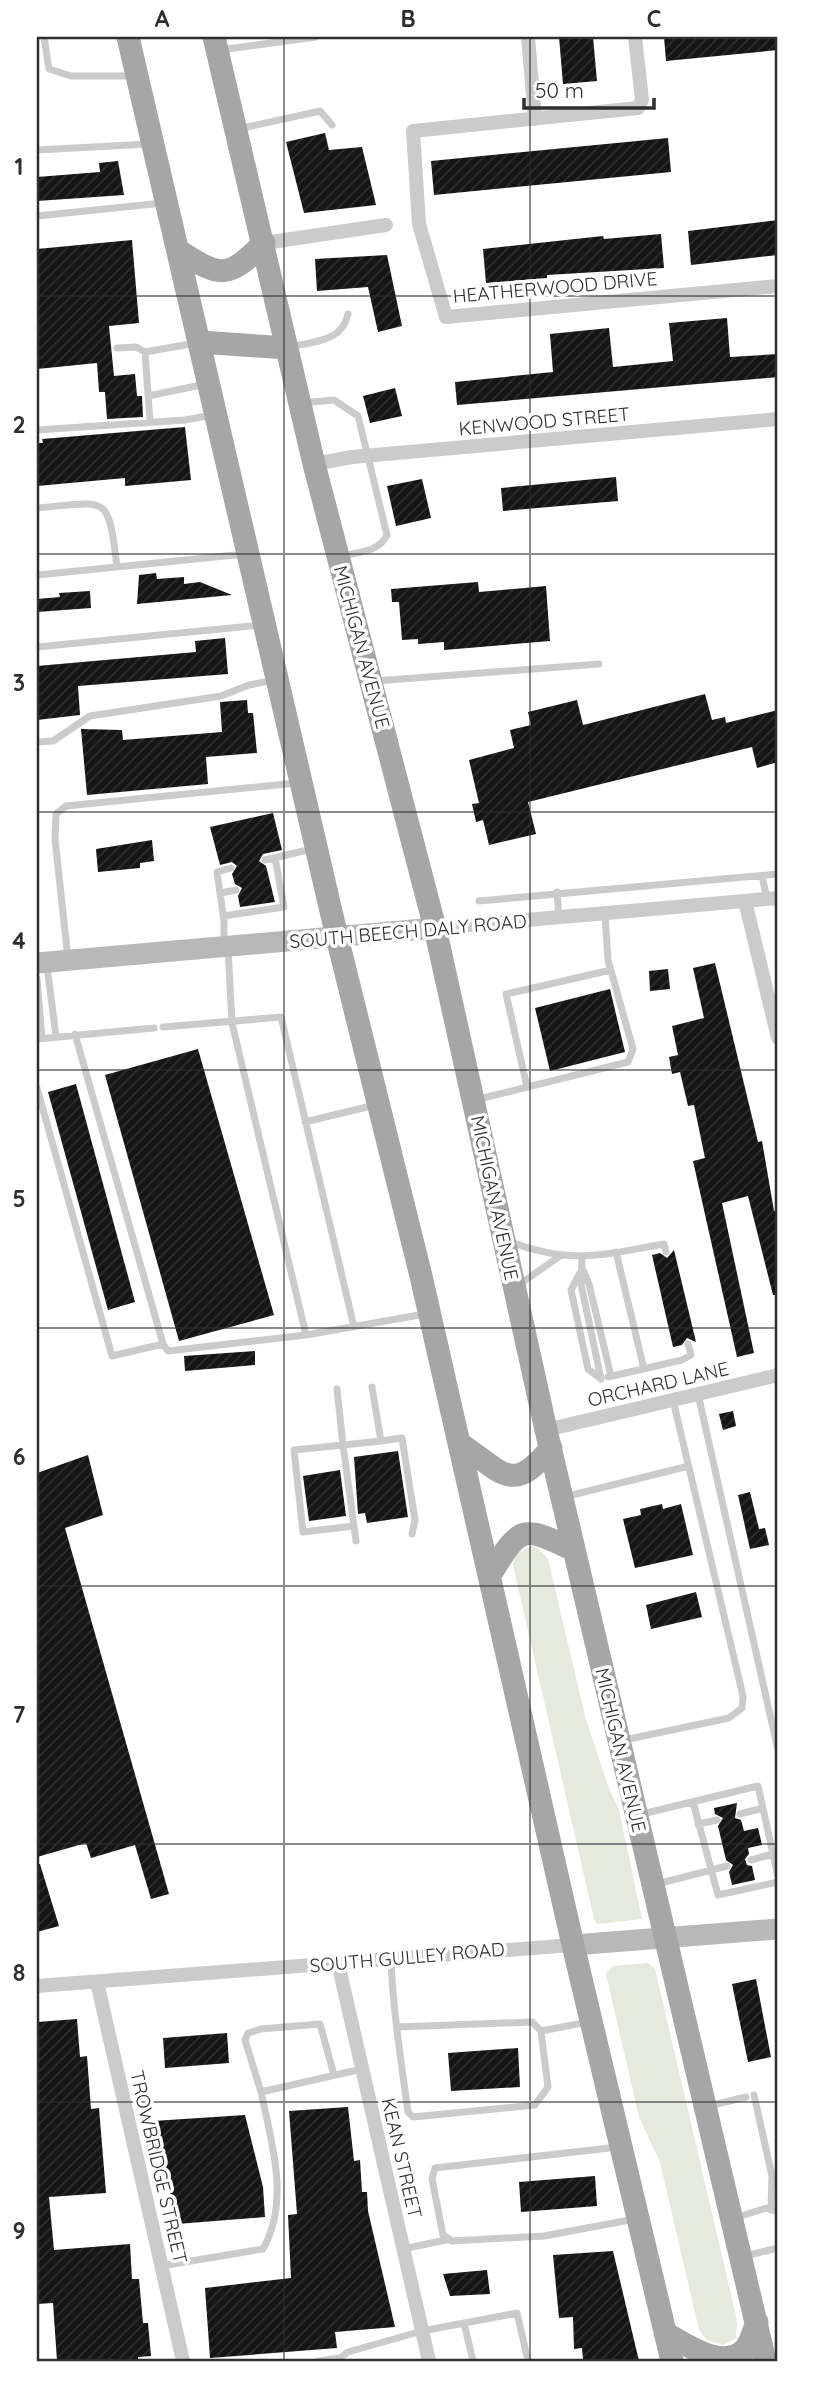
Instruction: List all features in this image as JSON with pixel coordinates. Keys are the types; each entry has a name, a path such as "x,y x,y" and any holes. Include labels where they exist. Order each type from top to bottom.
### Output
{"main road":[{"path":"128,37 337,937 430,1314 573,1945 672,2361"},
{"name":"MICHIGAN AVENUE","path":"216,43 314,464 435,928 548,1439 734,2218 765,2361"},
{"path":"178,251 208,270 231,270 242,266 264,243"},
{"path":"200,342 287,348"},
{"name":"SOUTH BEECH DALY ROAD","path":"47,966 435,928"},
{"path":"460,1443 503,1474 516,1476 531,1472 548,1439"},
{"path":"490,1575 510,1543 520,1534 531,1531 574,1550"},
{"name":"SOUTH GULLEY ROAD","path":"573,1945 778,1929"},
{"path":"665,2333 708,2356 722,2357 736,2355 746,2347 757,2322"}],"street":[{"path":"528,37 535,119"},
{"name":"HEATHERWOOD DRIVE","path":"635,37 642,100 638,108 412,131 419,224 446,317 778,286"},
{"path":"264,243 386,225"},
{"name":"KENWOOD STREET","path":"314,464 370,455 778,419"},
{"name":"SOUTH BEECH DALY ROAD","path":"435,928 773,899"},
{"path":"745,901 778,1038"},
{"name":"ORCHARD LANE","path":"548,1439 673,1400 778,1375"},
{"name":"SOUTH GULLEY ROAD","path":"37,1986 573,1945"},
{"name":"KEAN STREET","path":"338,1963 429,2361"},
{"name":"TROWBRIDGE STREET","path":"97,1982 183,2361"}],"lane":[{"path":"44,37 49,69 71,76 138,76"},
{"path":"216,43 316,37"},
{"path":"237,129 320,111 332,125"},
{"path":"37,150 153,143"},
{"path":"37,216 167,203"},
{"path":"287,348 337,335 344,330 348,314"},
{"path":"117,348 136,347 145,352 200,342"},
{"path":"145,352 150,422"},
{"path":"148,396 210,383"},
{"path":"300,403 334,400 358,416 370,455 387,535 383,543 374,548 338,557"},
{"path":"37,430 217,415"},
{"path":"37,508 94,503 107,510 112,522 117,567"},
{"path":"37,575 249,554"},
{"path":"37,647 265,624"},
{"path":"371,682 599,664"},
{"path":"37,742 53,741 90,716 220,696 249,685 278,680"},
{"path":"154,1028 40,1039 56,814 66,806 301,782"},
{"path":"265,860 316,848"},
{"path":"223,916 284,907 275,858"},
{"path":"231,868 217,872 232,1023 306,1335"},
{"path":"479,901 778,874"},
{"path":"762,876 773,899"},
{"path":"270,880 279,878"},
{"path":"221,893 236,890"},
{"path":"557,892 559,917"},
{"path":"473,1101 628,1062 633,1049 611,970 605,914"},
{"path":"47,966 56,1036"},
{"path":"527,1087 506,994 611,970"},
{"path":"163,1027 281,1017 355,1327"},
{"path":"75,1034 163,1344 168,1351 306,1335 430,1314"},
{"path":"37,1088 112,1356 163,1344"},
{"path":"305,1122 379,1105"},
{"path":"504,1239 559,1256 582,1258 664,1244 666,1252"},
{"path":"617,1252 644,1369"},
{"path":"515,1289 559,1256"},
{"path":"582,1258 581,1284 601,1379 682,1360 691,1354 688,1343"},
{"path":"582,1270 589,1284 611,1376"},
{"path":"372,1387 381,1441"},
{"path":"337,1390 356,1541"},
{"path":"698,1394 778,1750"},
{"path":"619,1741 729,1718 742,1708 743,1696 673,1400"},
{"path":"354,1526 303,1532 294,1450 402,1438 415,1520 412,1534"},
{"path":"562,1497 689,1466"},
{"path":"347,1478 358,1476"},
{"path":"351,1502 362,1499"},
{"path":"636,1816 758,1786 778,1877"},
{"path":"693,1802 718,1895 778,1882"},
{"path":"740,1814 763,1808"},
{"path":"698,1824 717,1820"},
{"path":"751,1860 773,1854"},
{"path":"653,1885 727,1866"},
{"path":"390,1959 397,2027 408,2112 414,2117 535,2105 548,2087 541,2031 532,2022 397,2027"},
{"path":"541,2031 592,2021"},
{"path":"161,2266 263,2249 274,2230 278,2200 275,2167 261,2092 245,2040 248,2033 261,2029 320,2024 334,2075"},
{"path":"261,2092 362,2069"},
{"path":"706,2107 750,2096 772,2176 775,2211 734,2218"},
{"path":"446,2240 432,2179 435,2168 622,2146"},
{"path":"772,2176 778,2188"},
{"path":"403,2249 446,2240 544,2236 639,2218"},
{"path":"742,2256 778,2248"},
{"path":"318,2361 340,2358 348,2352 422,2331 517,2313 528,2361"},
{"path":"464,2323 473,2361"}],"shaded area":[{"path":"532,1546 548,1559 585,1716 608,1786 619,1810 642,1919 597,1924 594,1919 513,1565 516,1554"},
{"path":"648,1963 655,1969 737,2320 736,2338 723,2345 707,2340 699,2330 660,2162 639,2117 606,1974 613,1966"}],"building":[{"path":"559,37 593,37 597,81 563,84"},
{"path":"664,37 778,37 778,50 666,61"},
{"path":"325,133 329,150 362,147 376,205 304,213 286,142"},
{"path":"668,138 671,172 434,195 431,161"},
{"path":"118,161 124,195 37,201 37,177 100,172 99,163"},
{"path":"778,220 778,255 691,265 688,231"},
{"path":"661,234 664,268 547,275 547,278 486,283 483,249 603,236 604,239"},
{"path":"132,240 139,323 109,326 114,376 135,374 137,396 142,396 143,417 107,419 105,392 99,392 97,363 37,369 37,249"},
{"path":"387,255 402,326 378,332 368,287 317,291 315,259"},
{"path":"727,318 730,357 778,354 778,377 457,405 455,382 553,372 550,334 609,328 613,367 673,361 669,323"},
{"path":"395,388 402,416 370,423 363,396"},
{"path":"185,427 191,480 125,486 125,478 37,486 37,443 43,443 42,439"},
{"path":"616,477 618,501 503,511 501,488"},
{"path":"422,479 431,518 396,526 387,486"},
{"path":"156,573 157,579 184,577 184,584 200,582 232,595 137,604 139,575"},
{"path":"478,582 479,592 546,586 550,641 444,650 444,642 418,644 418,639 402,640 399,602 392,602 391,589"},
{"path":"90,591 91,608 37,612 37,599 60,597 59,593"},
{"path":"225,638 228,674 78,686 80,715 37,720 37,666 196,652 195,641"},
{"path":"705,694 712,720 725,717 726,723 778,710 778,762 757,768 752,747 528,802 536,834 489,845 483,820 476,822 472,804 479,803 469,760 514,748 510,730 531,725 528,712 577,700 583,725"},
{"path":"247,700 248,713 253,713 257,753 206,757 208,784 87,795 81,729 122,730 123,740 222,732 220,702"},
{"path":"273,813 282,850 263,854 259,861 266,866 275,902 240,907 238,896 242,888 235,884 232,874 237,866 232,862 220,865 210,827"},
{"path":"152,840 154,861 140,863 140,868 98,872 96,849"},
{"path":"715,963 758,1142 762,1141 774,1211 778,1210 778,1295 773,1295 748,1196 722,1203 754,1353 737,1357 693,1161 705,1158 694,1105 688,1106 680,1072 672,1074 669,1057 678,1055 672,1026 704,1018 693,968"},
{"path":"668,969 670,989 650,991 649,971"},
{"path":"610,989 625,1052 550,1071 535,1008"},
{"path":"198,1049 274,1315 179,1341 105,1075"},
{"path":"76,1084 135,1302 108,1310 48,1092"},
{"path":"674,1250 696,1342 687,1338 682,1345 673,1347 652,1255 660,1253 667,1258"},
{"path":"255,1351 255,1365 185,1371 184,1356"},
{"path":"733,1411 736,1426 723,1430 719,1414"},
{"path":"398,1451 408,1517 367,1523 365,1513 358,1514 354,1457"},
{"path":"88,1455 103,1515 65,1528 169,1894 151,1899 135,1845 91,1858 86,1843 37,1857 37,1473"},
{"path":"340,1470 346,1516 309,1521 303,1476"},
{"path":"750,1492 759,1529 765,1528 769,1545 750,1549 738,1495"},
{"path":"662,1504 663,1509 681,1504 693,1555 635,1568 623,1519 641,1515 640,1509"},
{"path":"696,1592 702,1617 651,1629 646,1605"},
{"path":"737,1803 735,1818 741,1820 744,1831 758,1828 762,1845 748,1848 749,1854 745,1859 747,1865 752,1866 755,1880 732,1885 729,1872 733,1865 726,1860 718,1826 723,1818 715,1814 714,1808"},
{"path":"37,1864 40,1864 59,1926 37,1932"},
{"path":"756,1979 771,2057 748,2062 732,1984"},
{"path":"77,2019 80,2057 87,2056 91,2109 99,2108 106,2193 49,2197 54,2250 130,2244 132,2279 139,2279 143,2323 148,2323 151,2356 138,2357 138,2361 57,2361 53,2303 37,2304 37,2022"},
{"path":"227,2033 229,2063 165,2068 163,2038"},
{"path":"518,2048 520,2087 451,2091 448,2053"},
{"path":"348,2107 354,2161 360,2160 362,2192 367,2192 368,2211 395,2327 335,2332 337,2348 210,2358 205,2288 291,2278 288,2215 297,2214 289,2111"},
{"path":"245,2115 263,2187 265,2217 177,2224 153,2121"},
{"path":"595,2176 597,2206 521,2212 519,2182"},
{"path":"613,2251 639,2361 583,2359 582,2348 574,2349 573,2317 559,2318 553,2255"},
{"path":"487,2270 490,2294 450,2296 443,2274"}]}
